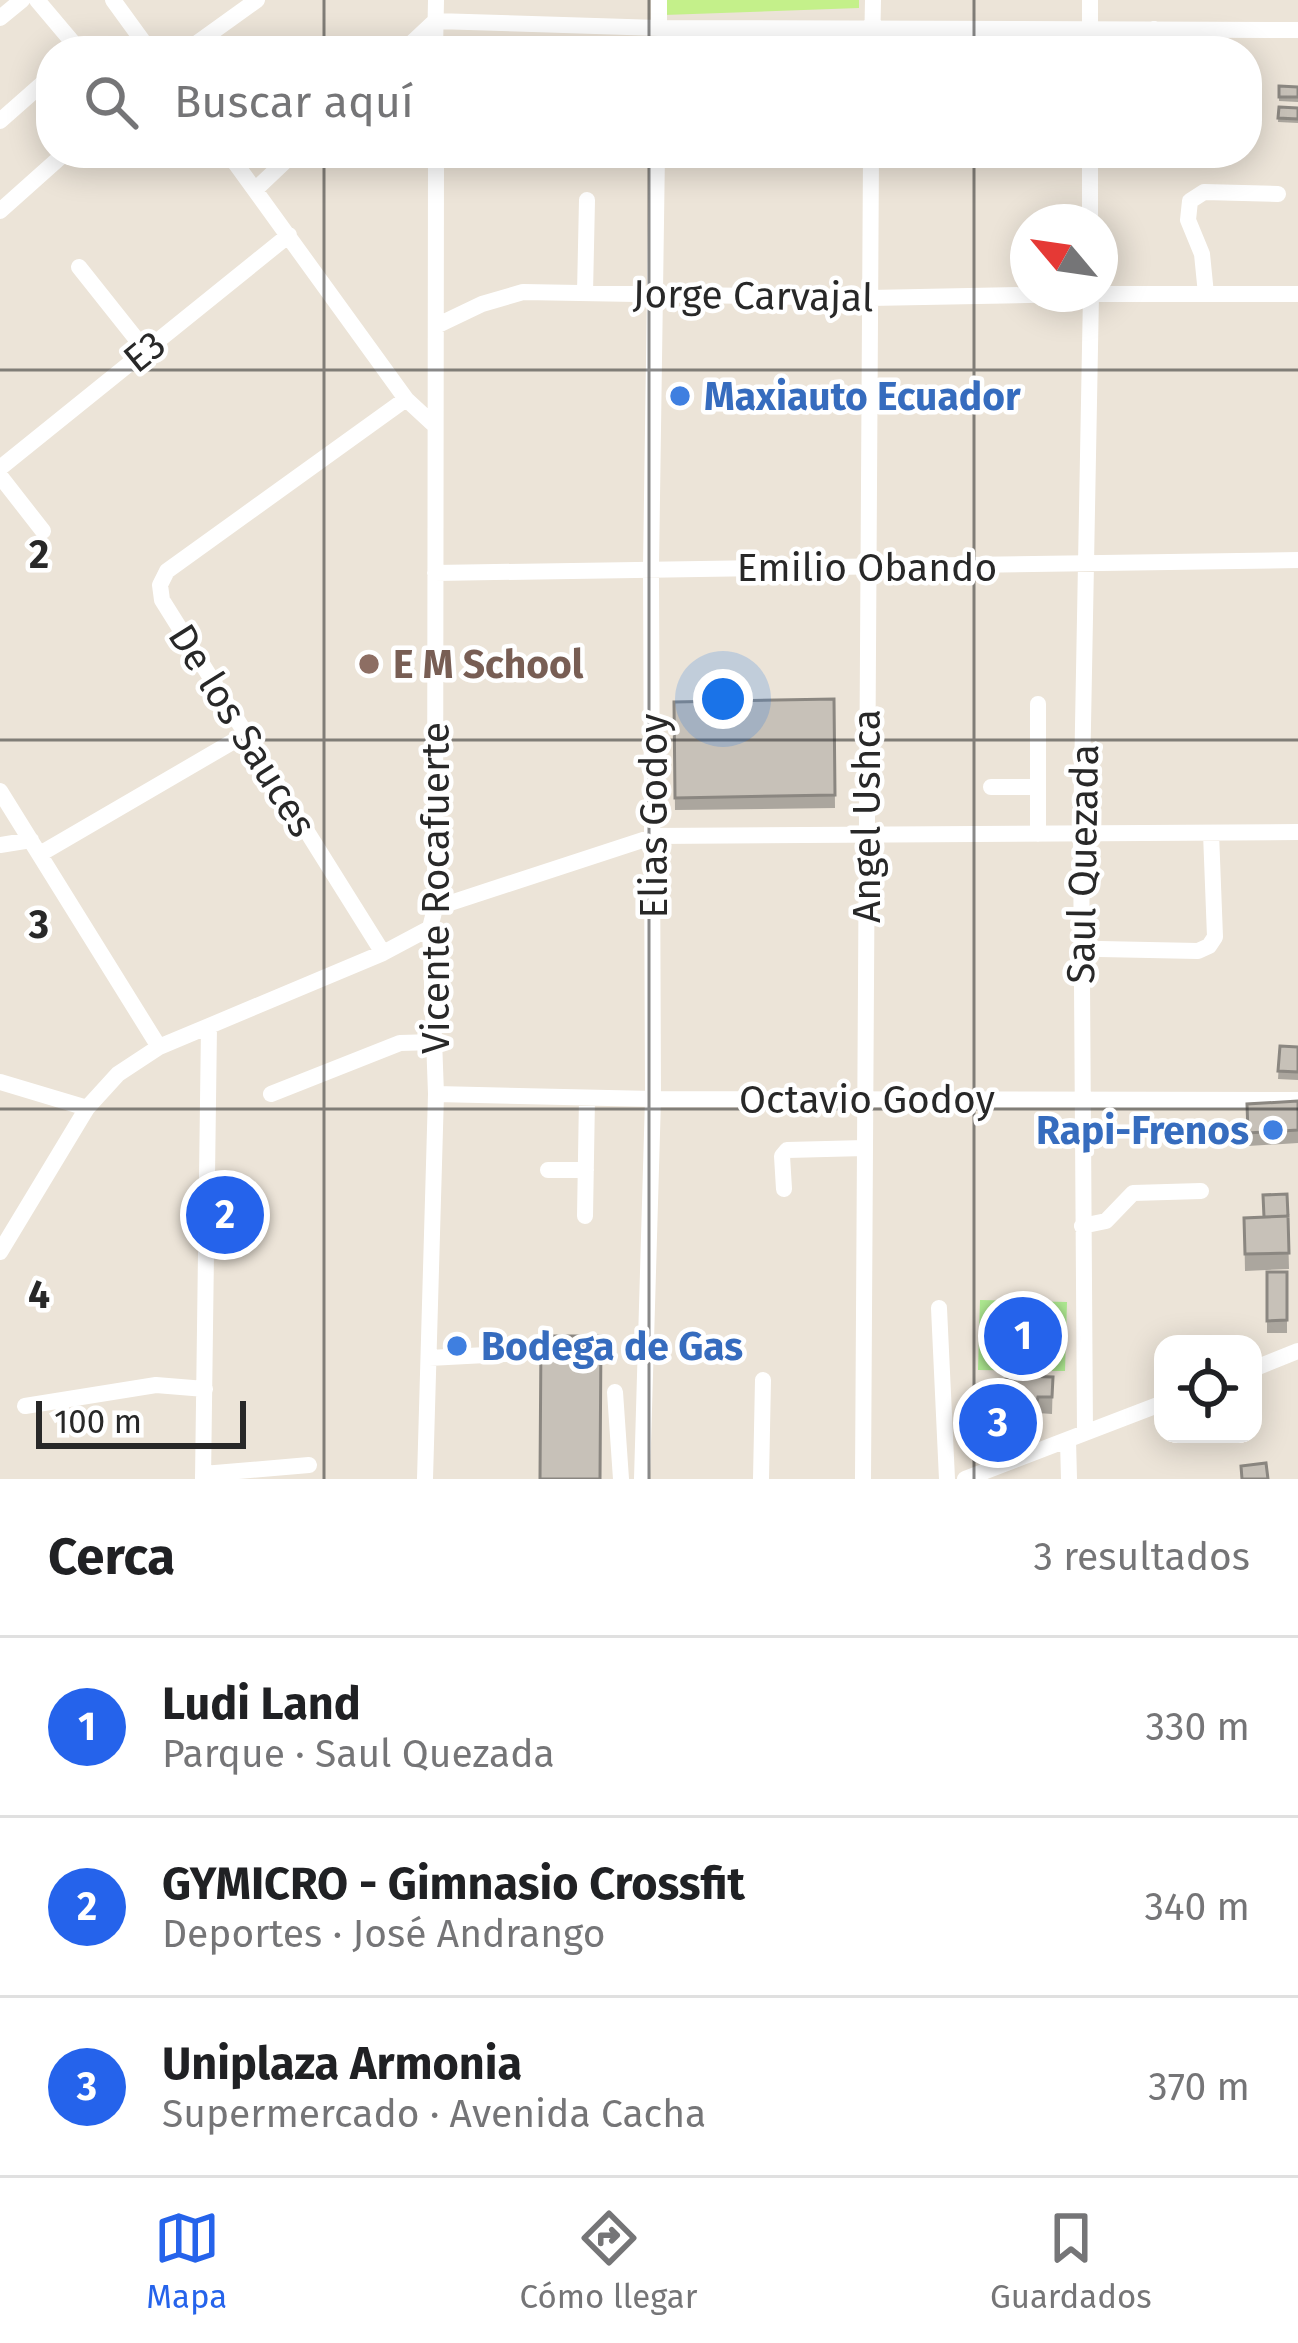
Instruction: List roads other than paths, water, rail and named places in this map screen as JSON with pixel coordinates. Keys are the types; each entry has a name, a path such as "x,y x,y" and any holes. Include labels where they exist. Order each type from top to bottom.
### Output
{"street":[{"path":"0,18 22,0"},
{"path":"37,0 67,36"},
{"path":"113,0 139,36"},
{"path":"207,36 257,0"},
{"path":"435,36 436,0"},
{"path":"659,0 659,36"},
{"path":"873,0 873,36"},
{"path":"1090,0 1090,36"},
{"path":"419,36 435,21 659,28 1298,30"},
{"path":"1154,29 1154,36"},
{"path":"0,121 36,89"},
{"path":"0,212 48,168"},
{"path":"240,168 406,399 433,424"},
{"path":"256,189 278,168"},
{"name":"Vicente Rocafuerte","path":"425,1479 436,1094 430,928 435,908 436,168"},
{"name":"Elias Godoy","path":"642,1479 655,836 651,568 657,168"},
{"name":"Angel Ushca","path":"863,1479 871,168"},
{"path":"1090,168 1090,204"},
{"path":"1206,294 1202,254 1188,220 1190,201 1204,192 1278,194"},
{"path":"585,293 587,200"},
{"name":"E3","path":"0,472 289,236"},
{"path":"79,267 145,350"},
{"name":"Jorge Carvajal","path":"436,326 523,292 870,298 1010,295"},
{"path":"1118,294 1298,294"},
{"name":"Saul Quezada","path":"1069,1479 1077,1437 1082,1226 1081,833 1091,312"},
{"name":"De los Sauces","path":"382,953 162,600 162,578 406,399"},
{"path":"0,472 43,531"},
{"name":"Emilio Obando","path":"435,573 1298,560"},
{"path":"1037,834 1038,704"},
{"path":"0,845 35,847 246,734"},
{"path":"991,787 1038,787"},
{"path":"0,791 159,1047"},
{"path":"435,908 655,836 1298,832"},
{"path":"1100,949 1198,951 1209,946 1215,937 1211,833"},
{"path":"0,1252 87,1108 118,1074 159,1047 430,928"},
{"path":"209,1026 203,1477 309,1465"},
{"path":"271,1094 400,1042 434,1042"},
{"path":"0,1082 87,1108"},
{"name":"Octavio Godoy","path":"436,1094 1298,1100"},
{"path":"585,1216 587,1098"},
{"path":"784,1189 782,1156 787,1150 866,1148"},
{"path":"548,1170 586,1170"},
{"path":"1082,1226 1106,1221 1133,1193 1201,1191"},
{"path":"939,1308 947,1479"},
{"path":"1262,1365 1298,1351"},
{"path":"429,1358 522,1352"},
{"path":"761,1479 763,1380"},
{"path":"25,1406 155,1385 205,1389"},
{"path":"615,1392 621,1479"},
{"path":"965,1479 1154,1407"}],"place":[{"name":"Maxiauto Ecuador","path":"680,396"},
{"name":"E M School","path":"369,664"},
{"name":"Rapi-Frenos","path":"1273,1130"},
{"name":"GYMICRO - Gimnasio Crossfit","path":"225,1215"},
{"name":"Ludi Land","path":"1023,1336"},
{"name":"Bodega de Gas","path":"457,1346"},
{"name":"Uniplaza Armonia","path":"998,1423"}]}
